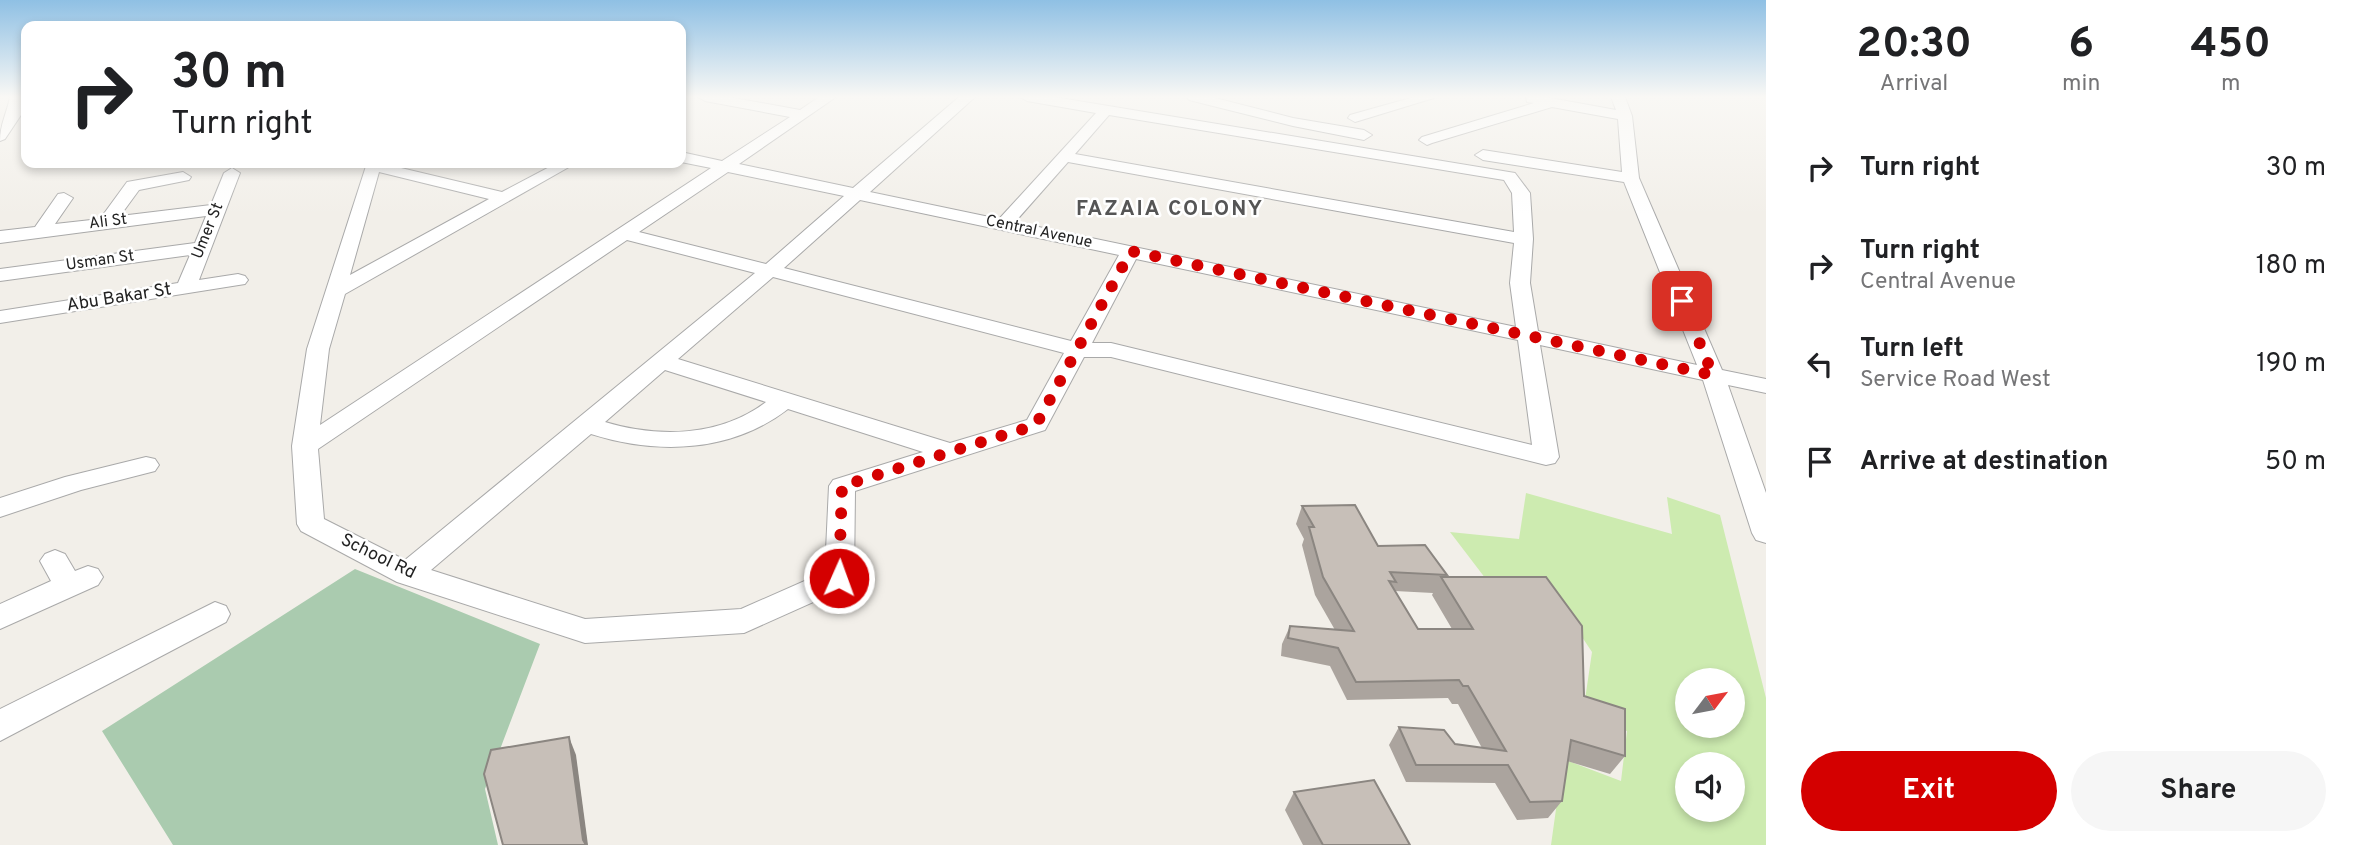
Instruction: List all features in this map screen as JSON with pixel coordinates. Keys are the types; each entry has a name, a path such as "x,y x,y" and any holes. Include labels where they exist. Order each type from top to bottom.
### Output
{"street":[{"path":"305,446 770,136"},
{"path":"407,574 769,271 923,136"},
{"path":"1004,225 1082,136"},
{"path":"626,234 1079,350 1111,350 1546,457 1520,283 1524,239 1521,193 1508,176 1266,136"},
{"path":"1368,136 1631,178"},
{"path":"1427,140 1438,136"},
{"path":"1626,136 1631,178 1713,375 1766,533"},
{"path":"1064,157 1524,239"},
{"name":"Central Avenue","path":"686,158 1766,386"},
{"name":"School Rd","path":"374,168 318,349 305,446 311,524 407,574 585,631 744,621 839,578 842,486 950,452"},
{"path":"390,168 505,198"},
{"path":"335,291 559,168"},
{"path":"106,223 133,186 177,171"},
{"name":"Umer St","path":"186,288 232,173"},
{"path":"42,230 64,198"},
{"name":"Ali St","path":"0,237 217,209"},
{"name":"Usman St","path":"0,275 201,248"},
{"path":"661,361 950,452 1036,425 1131,251"},
{"name":"Abu Bakar St","path":"0,317 238,280"},
{"path":"586,424 618,436 657,441 686,440 751,424 773,411 784,400"},
{"path":"0,508 74,483 146,465"},
{"path":"0,617 70,575"},
{"path":"0,726 215,614"}],"green space":[{"path":"1526,493 1672,534 1667,497 1720,515 1766,698 1766,845 1551,845 1563,759 1621,781 1627,731 1582,720 1592,652 1550,589 1492,587 1450,532 1519,539"},
{"path":"355,569 540,644 485,789 498,845 173,845 102,731"}],"building":[{"path":"1355,505 1378,546 1425,545 1447,575 1390,572 1396,582 1389,581 1418,629 1473,629 1441,577 1546,577 1582,626 1584,696 1625,709 1625,756 1571,740 1562,801 1530,802 1508,765 1416,765 1399,727 1444,730 1455,744 1506,751 1468,686 1463,686 1459,680 1356,682 1338,648 1288,638 1290,626 1354,631 1323,577 1309,527 1314,527 1302,506"},
{"path":"569,737 583,840 586,845 503,845 484,774 491,750"},
{"path":"1374,780 1410,845 1323,845 1294,792"}],"district":[{"name":"FAZAIA COLONY","path":"1170,209"}],"route":[{"path":"839,578 842,486 1036,425 1131,251 1713,375 1682,301"}]}
